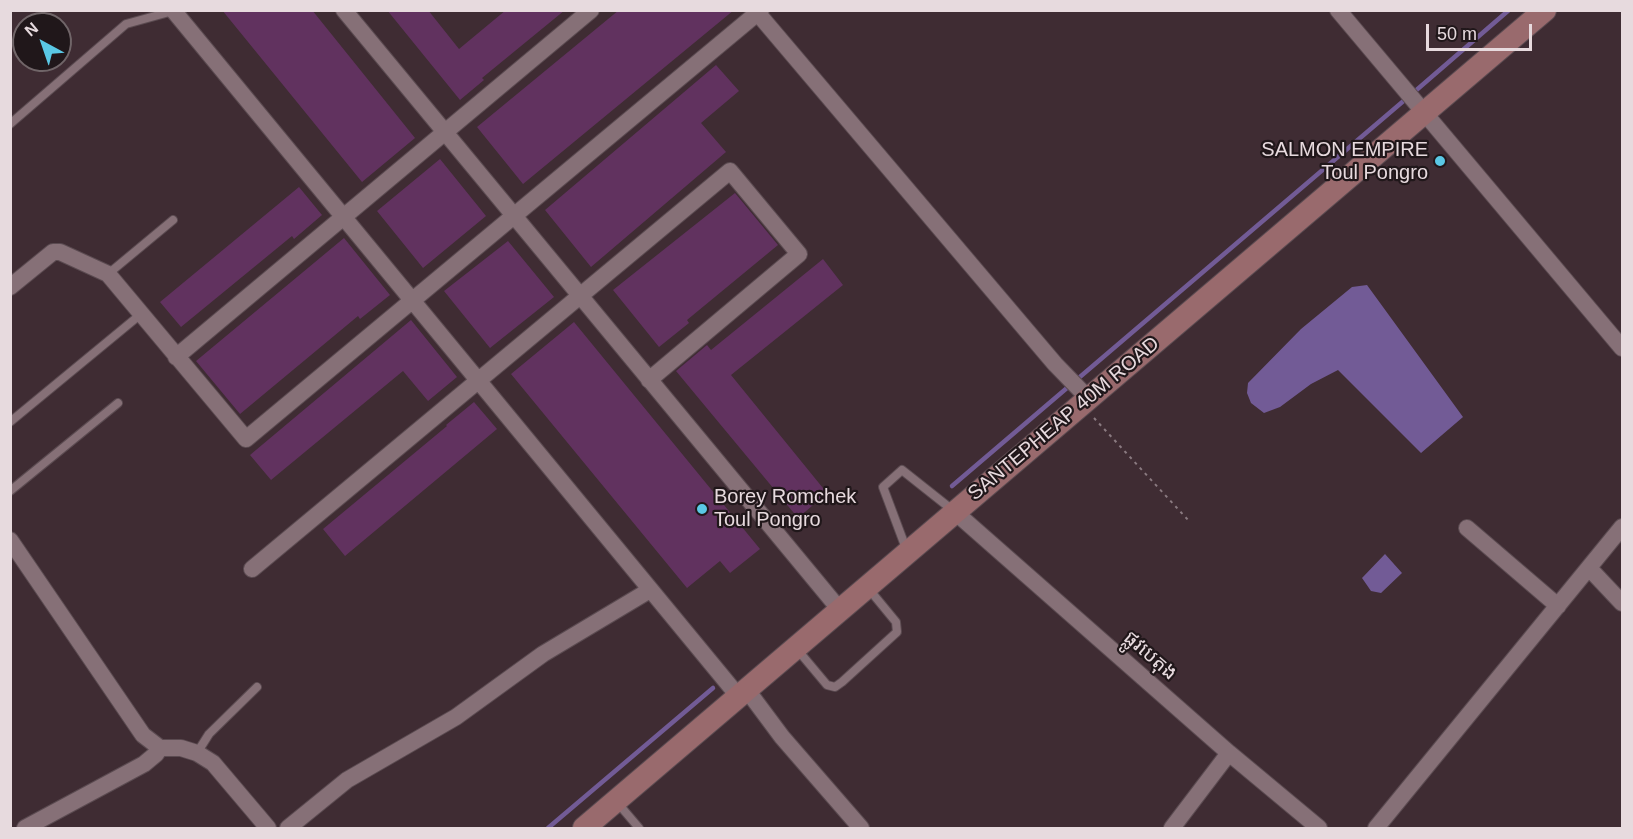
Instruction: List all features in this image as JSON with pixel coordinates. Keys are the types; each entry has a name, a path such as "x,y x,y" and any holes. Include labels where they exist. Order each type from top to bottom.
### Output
{"main road":[{"name":"SANTEPHEAP 40M ROAD","path":"584,828 908,553 1083,397 1420,107 1545,10"}],"street":[{"path":"344,10 840,610"},
{"path":"176,357 591,10"},
{"path":"1338,10 1623,348"},
{"path":"174,11 651,590 861,828"},
{"path":"10,286 53,252 60,252 108,274 246,439 758,12 1083,397"},
{"path":"252,569 730,171 799,254 649,380"},
{"name":"ផ្លូវបេតុង","path":"955,512 1229,753 1319,828"},
{"path":"1377,828 1623,527"},
{"path":"1467,528 1558,606"},
{"path":"10,540 143,735 160,748 181,748 197,753 213,763 268,828"},
{"path":"1589,568 1623,603"},
{"path":"288,828 347,780 456,717 543,654 651,590"},
{"path":"25,828 144,764 160,748"},
{"path":"1172,828 1229,753"}],"lane":[{"path":"10,124 126,24 174,11"},
{"path":"108,274 173,220"},
{"path":"10,422 141,314"},
{"path":"10,491 118,403"},
{"path":"908,553 883,487 902,470 955,512"},
{"path":"796,648 827,685 835,687 842,682 897,632 896,622 867,587"},
{"path":"197,753 209,734 256,687"},
{"path":"616,801 639,828"}],"path":[{"path":"1083,397 1189,521"}],"shaded area":[{"path":"1367,285 1463,417 1421,453 1338,370 1311,384 1280,407 1264,413 1251,403 1247,393 1248,383 1301,329 1352,287"},
{"path":"1385,554 1402,573 1381,593 1371,591 1362,578"}],"building":[{"path":"222,10 312,10 415,138 362,182"},
{"path":"387,10 428,10 459,49 506,10 565,10 482,78 484,80 460,100"},
{"path":"619,10 734,10 523,184 477,127"},
{"path":"716,65 739,91 701,123 726,152 591,267 545,210"},
{"path":"440,159 486,216 423,268 377,211"},
{"path":"299,187 322,215 294,239 292,236 181,327 160,302"},
{"path":"735,193 778,245 687,320 689,323 659,347 613,290"},
{"path":"344,238 390,295 360,319 358,316 240,414 196,361"},
{"path":"508,241 554,297 490,348 444,291"},
{"path":"823,259 843,285 731,375 827,493 798,518 676,371 707,345 711,350"},
{"path":"411,320 457,377 428,401 403,371 271,480 250,455"},
{"path":"574,322 760,549 730,573 720,561 687,588 511,374"},
{"path":"474,402 497,429 345,556 323,529"}],"waterway":[{"path":"1413,93 1509,10"},
{"path":"952,486 1407,98"},
{"path":"548,828 713,688"}],"place":[{"name":"SALMON EMPIRE Toul Pongro","path":"1440,161"},
{"name":"Borey Romchek Toul Pongro","path":"702,509"}]}
